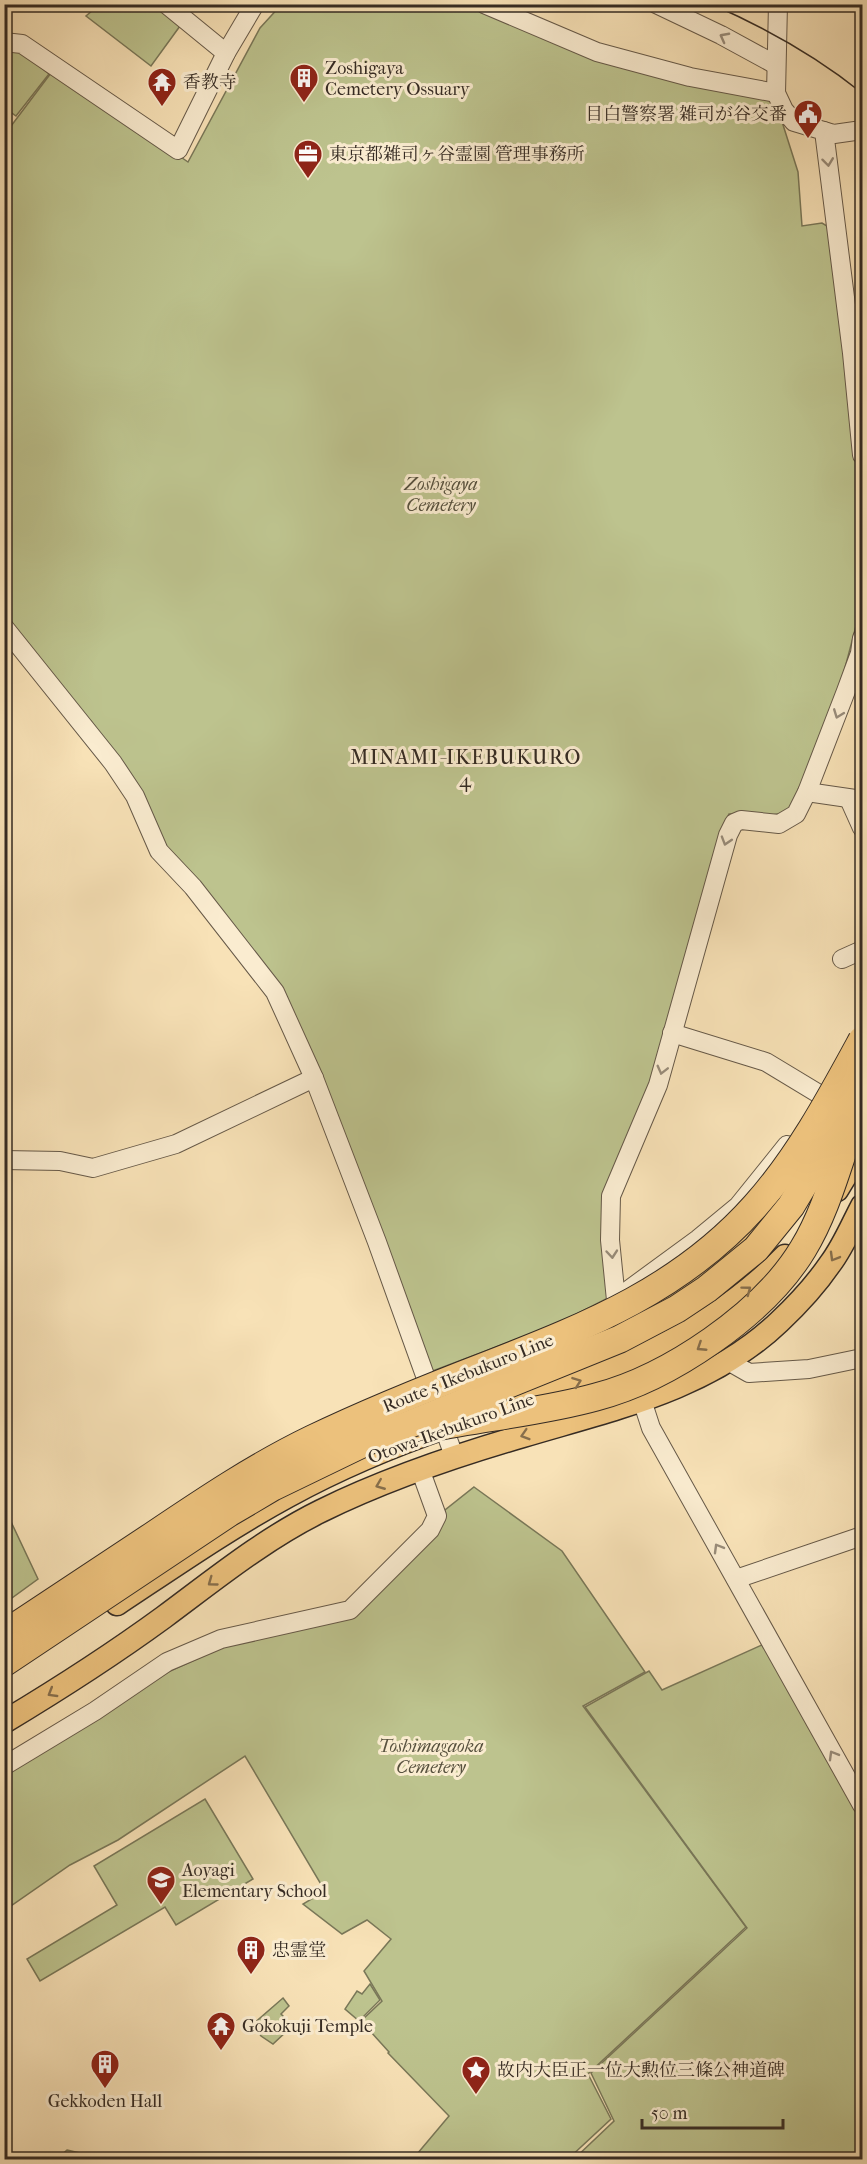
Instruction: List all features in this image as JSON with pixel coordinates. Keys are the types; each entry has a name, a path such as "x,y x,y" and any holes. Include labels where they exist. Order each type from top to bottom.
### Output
{"highway":[{"name":"Route 5 Ikebukuro Line","path":"4,1634 218,1492 282,1454 404,1398 579,1329 664,1283 714,1246 760,1200 786,1167 818,1119 862,1040"},
{"name":"Route 5 Ikebukuro Line","path":"4,1663 229,1513 321,1462 620,1339 677,1309 707,1289 756,1248 775,1227 808,1180 862,1087"},
{"path":"366,1442 479,1418 598,1397 662,1370 721,1335 767,1296 802,1250 829,1194 862,1093"}],"main road":[{"name":"Otowa-Ikebukuro Line","path":"4,1646 150,1547 276,1469 339,1438 622,1325 663,1303 717,1264 862,1139"},
{"name":"Otowa-Ikebukuro Line","path":"4,1676 290,1495 350,1465 444,1428 631,1361 712,1317 763,1278 794,1247 830,1202 862,1149"},
{"name":"Otowa-Ikebukuro Line","path":"4,1722 64,1686 129,1642 256,1549 289,1528 362,1492 454,1456 641,1401 683,1384 728,1361 780,1322 831,1264 862,1206"}],"street":[{"path":"166,4 226,53"},
{"path":"4,42 22,44 178,150 226,53 255,4"},
{"path":"484,4 597,52 690,77 776,93"},
{"path":"656,4 721,35 776,65"},
{"path":"778,4 776,93 784,110 794,122 834,134 862,130"},
{"path":"824,131 852,353 862,455"},
{"path":"4,627 113,763 135,796 159,851 194,887 275,992 314,1078 377,1242 454,1456"},
{"path":"862,638 860,653 846,691 807,792 796,814 779,824 741,820 734,823 728,835 658,1085 611,1196 610,1240 616,1300 641,1401 651,1428 862,1805"},
{"path":"807,792 856,799 862,828"},
{"path":"842,960 862,950"},
{"path":"616,1300 738,1206 825,1096 862,1031"},
{"path":"672,1033 766,1062 862,1120"},
{"path":"4,1160 60,1161 93,1168 176,1144 314,1078"},
{"path":"728,1361 749,1373 809,1369 862,1358"},
{"path":"4,1766 95,1711 167,1662 220,1639 350,1610 430,1530 436,1516 420,1469"},
{"path":"736,1580 862,1536"}],"green space":[{"path":"99,5 156,5 180,26 151,66 86,16"},
{"name":"Zoshigaya Cemetery","path":"281,5 465,5 615,59 761,93 777,106 798,172 802,226 822,223 832,229 857,466 862,486 862,603 840,687 794,807 771,815 729,814 722,829 651,1091 605,1197 610,1297 557,1324 430,1372 275,992 163,847 110,748 91,721 84,720 5,623 5,134 54,69 188,162 260,28"},
{"path":"4,49 19,49 49,74 16,116 5,108"},
{"name":"Toshimagaoka Cemetery","path":"474,1487 562,1551 645,1672 583,1706 746,1927 588,2074 611,2119 568,2159 412,2160 449,2116 388,2053 361,2021 382,2001 364,1971 391,1939 367,1920 342,1934 303,1904 325,1891 245,1756 118,1840 70,1865 5,1910 5,1774 168,1672 225,1646 355,1615 440,1529 445,1510"},
{"path":"5,1509 38,1579 4,1603"},
{"path":"764,1644 862,1816 862,2159 573,2160 614,2121 591,2073 747,1928 585,1707 649,1671 662,1690"},
{"path":"205,1799 253,1879 176,1925 165,1907 40,1981 27,1959 117,1905 94,1866"},
{"path":"370,1984 380,2000 359,2021 345,2009 357,1991 362,1994"},
{"path":"283,1998 289,2006 281,2014 287,2020 288,2030 273,2044 261,2036 253,2024"},
{"path":"67,2150 84,2154 89,2159 60,2159 60,2156"}],"tram line":[{"path":"711,4 790,44 827,67 862,93"}],"place":[{"name":"Zoshigaya Cemetery Ossuary","path":"304,104"},
{"name":"香教寺","path":"162,108"},
{"name":"目白警察署 雑司が谷交番","path":"808,140"},
{"name":"東京都雑司ヶ谷霊園 管理事務所","path":"308,180"},
{"name":"Aoyagi Elementary School","path":"161,1906"},
{"name":"忠霊堂","path":"251,1976"},
{"name":"Gokokuji Temple","path":"221,2052"},
{"name":"Gekkoden Hall","path":"105,2090"},
{"name":"故内大臣正一位大勲位三條公神道碑","path":"476,2096"}],"district":[{"name":"MINAMI-IKEBUKURO 4","path":"466,768"}]}
